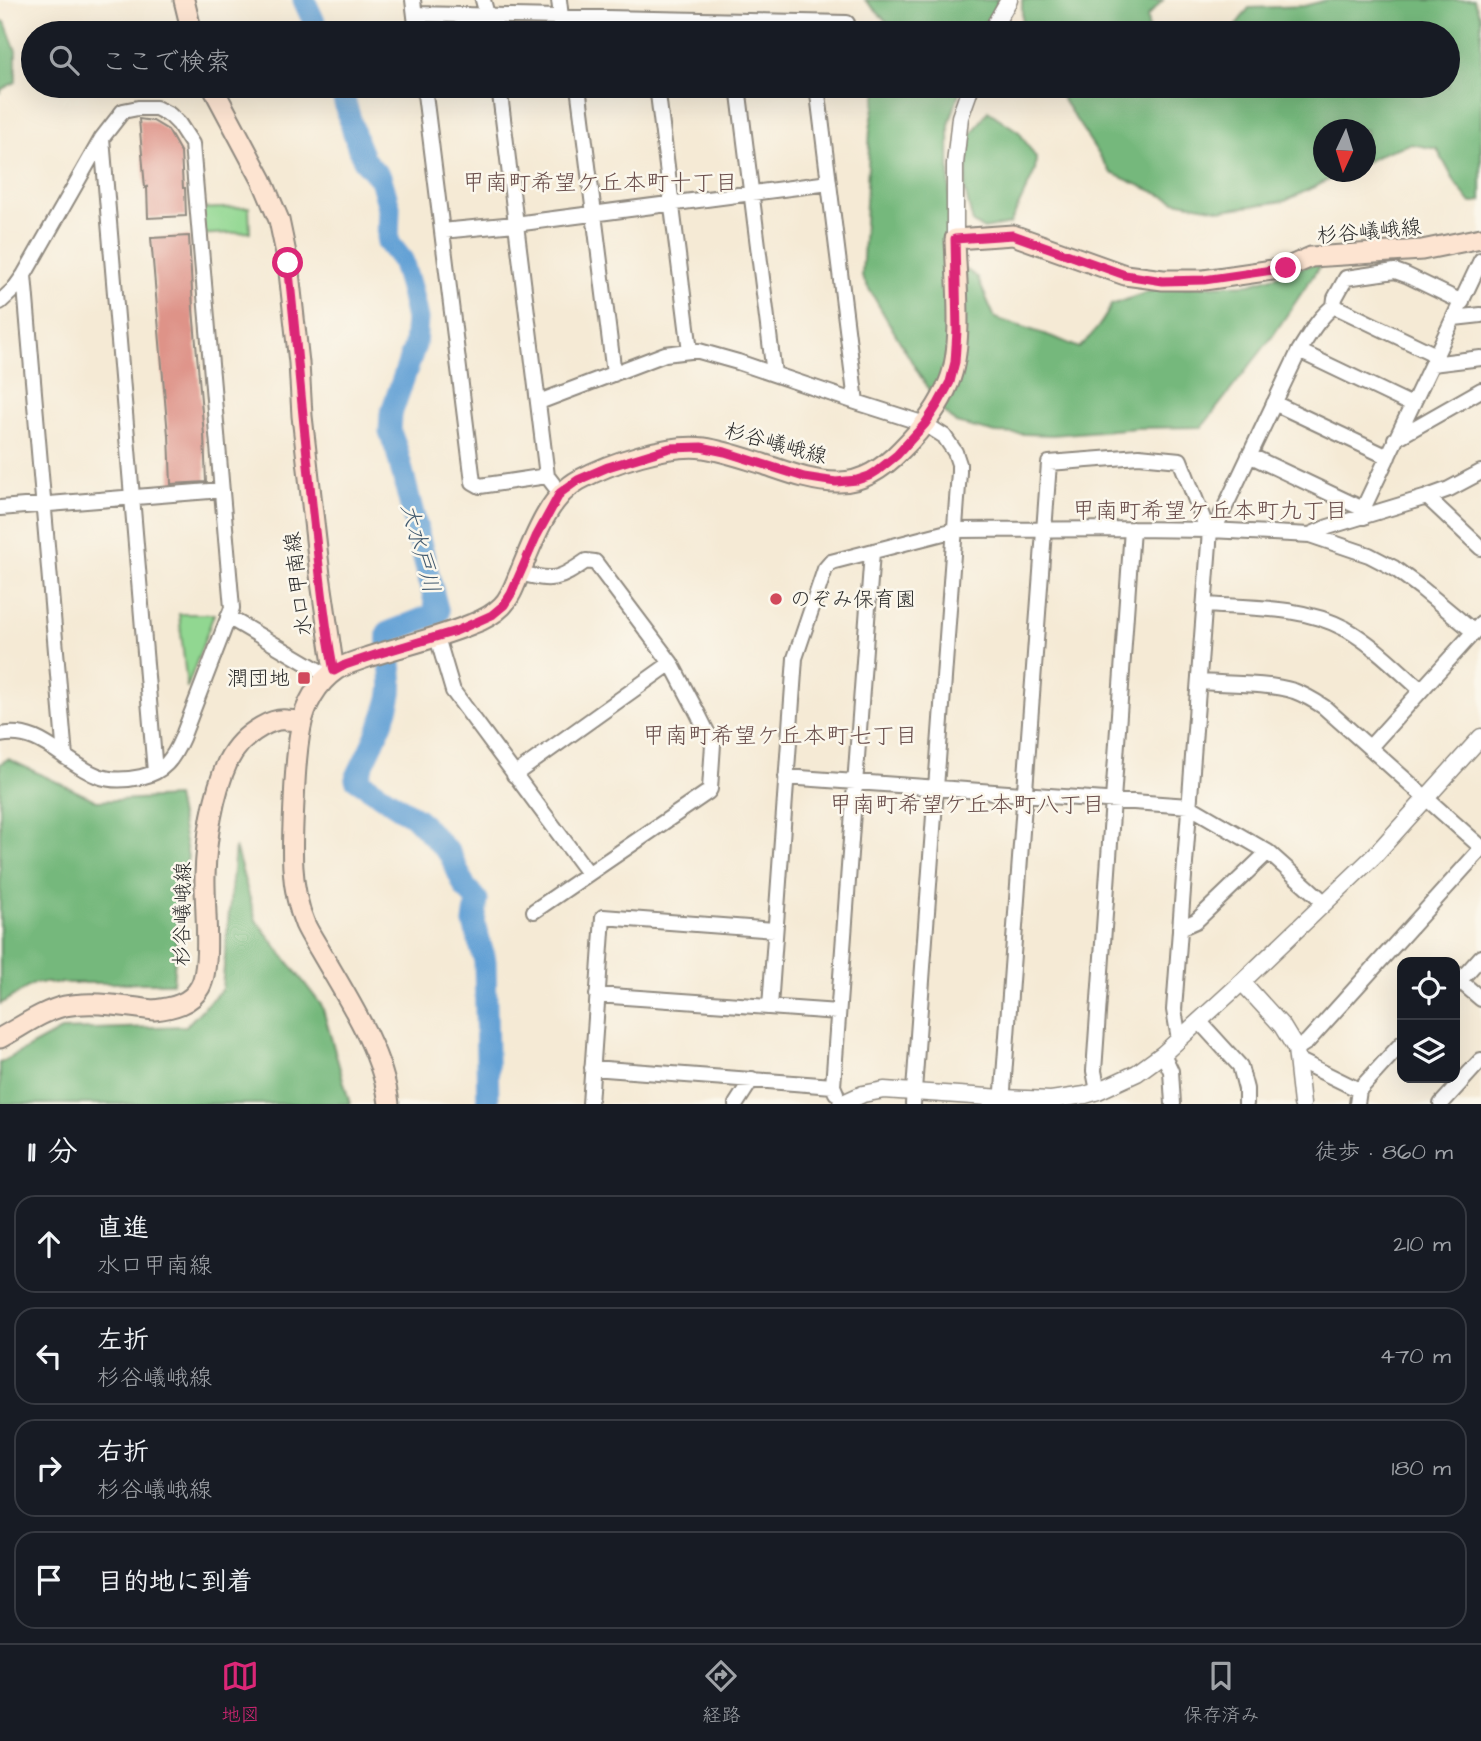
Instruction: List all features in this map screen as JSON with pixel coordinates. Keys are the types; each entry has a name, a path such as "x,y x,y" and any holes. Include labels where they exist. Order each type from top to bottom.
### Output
{"main road":[{"path":"184,0 189,21"},
{"name":"水口甲南線","path":"218,98 262,180 279,220 289,275 331,674"},
{"name":"杉谷嶬峨線","path":"560,493 578,480 608,467 670,448 701,447 804,477 836,482 869,476 897,455 925,424 950,382 955,362 955,239 1013,235 1125,275 1163,281 1204,280 1286,268 1311,257 1422,250 1481,238"},
{"path":"389,1104 388,1092 374,1051 305,924 294,888 291,848 297,755 302,722 316,690 331,674 345,665 477,622 504,605 560,493"},
{"name":"杉谷嶬峨線","path":"0,1038 43,1014 64,1006 82,1003 164,1009 182,1004 198,991 206,962 206,850 218,789 228,760 246,737 270,723 285,719 302,722"}],"street":[{"path":"483,0 489,21"},
{"path":"559,0 567,21"},
{"path":"997,21 1009,0"},
{"path":"414,7 488,16 565,17 602,21"},
{"path":"425,98 473,482 480,486 547,476"},
{"path":"500,98 547,476 560,493"},
{"path":"579,98 614,374"},
{"path":"659,98 690,351"},
{"path":"740,98 774,374"},
{"path":"818,98 856,402"},
{"path":"955,239 955,164 960,117 967,98"},
{"path":"0,302 24,275 102,138 123,111 156,108 170,115 192,144 232,608 176,752 162,769 128,779 100,777 44,743 25,735 0,735"},
{"path":"102,138 155,772"},
{"path":"442,231 829,183"},
{"path":"1363,513 1395,439 1477,277 1481,260"},
{"path":"1210,530 1217,524 1299,351 1313,328 1334,306 1335,298 1346,278 1395,271 1462,302"},
{"path":"24,275 65,757"},
{"path":"1334,306 1434,359 1481,358"},
{"path":"1454,318 1481,315"},
{"path":"539,402 666,354 690,351 711,354 925,424 939,431 955,452 959,464 955,530 914,1098"},
{"path":"1299,351 1412,405"},
{"path":"1395,439 1481,390"},
{"path":"1274,403 1388,457"},
{"path":"1249,455 1363,513"},
{"path":"1003,1101 1049,463 1139,456 1180,460 1210,530 1174,1010 1179,1039"},
{"path":"1310,535 1363,513 1427,498 1481,472"},
{"path":"0,508 222,490"},
{"path":"1427,498 1481,548"},
{"path":"1090,1097 1132,529"},
{"path":"770,1007 795,658 825,569 831,562 955,530 1210,530 1310,535 1369,555 1394,568 1477,628 1370,747"},
{"path":"872,552 833,1086 841,1104 863,1094 884,1090 914,1098 1003,1101 1090,1097 1137,1073 1163,1054 1242,982 1374,856 1425,798 1478,745"},
{"path":"520,573 554,579 565,576 586,561 595,562 671,663 713,744 708,792 534,911"},
{"path":"1204,605 1281,610 1321,618 1346,629 1371,646 1421,690"},
{"path":"228,617 331,674"},
{"path":"437,637 453,691 588,873"},
{"path":"514,775 671,663"},
{"path":"1199,682 1276,687 1303,694 1324,707 1481,848 1297,1055"},
{"path":"786,777 1189,806 1268,852 1324,902"},
{"path":"1180,928 1196,921 1268,852"},
{"path":"590,1104 603,917 775,930"},
{"path":"1460,981 1481,957"},
{"path":"1242,982 1282,1026 1297,1055 1302,1104"},
{"path":"1460,986 1481,999"},
{"path":"597,995 838,1012"},
{"path":"1199,1021 1240,1066 1246,1104"},
{"path":"1297,1055 1358,1097 1397,1049"},
{"path":"1163,1054 1171,1072 1174,1104"},
{"path":"1441,1104 1481,1060"},
{"path":"592,1069 833,1086"},
{"path":"736,1104 752,1079"}],"green space":[{"path":"865,0 999,0 988,21 886,21"},
{"path":"1022,0 1163,0 1147,17 1148,21 1022,21"},
{"path":"1327,0 1474,0 1481,18 1481,201 1471,203 1456,184 1437,149 1410,144 1376,157 1376,119 1313,119 1313,182 1324,182 1285,201 1223,210 1175,201 1111,173 1062,98 1460,98 1460,21 1239,21 1249,8 1304,6"},
{"path":"0,20 5,22 16,51 16,82 2,89 0,93"},
{"path":"876,98 957,98 949,125 950,259 977,277 995,318 1079,348 1097,328 1111,305 1159,288 1250,284 1323,261 1272,337 1202,427 1137,428 1052,435 996,433 956,423 942,410 862,277 870,129"},
{"path":"988,111 1019,132 1036,158 1035,171 1010,224 984,229 973,223 965,190 971,135"},
{"path":"249,207 250,232 195,235 193,209"},
{"path":"179,614 214,614 187,688"},
{"path":"8,759 97,801 176,797 188,857 180,889 173,983 35,983 0,1004 0,764"},
{"path":"235,847 256,920 322,1006 350,1104 0,1104 0,1063 61,1030 186,1026 222,989"}],"building":[{"path":"139,119 153,121 168,130 181,153 186,216 148,218"},
{"path":"189,236 206,482 171,484 151,238"}],"waterway":[{"name":"大水戸川","path":"304,0 314,21"},
{"name":"大水戸川","path":"344,98 364,160 381,179 389,207 388,242 402,260 417,319 415,345 391,414 390,432 438,613 388,633 392,686 389,702 356,779 417,819 450,854 465,887 477,900 474,923 485,961 488,1104"}],"place":[{"name":"のぞみ保育園","path":"776,599"},
{"name":"潤団地","path":"304,678"}],"district":[{"name":"甲南町希望ケ丘本町十丁目","path":"600,182"},
{"name":"甲南町希望ケ丘本町九丁目","path":"1210,510"},
{"name":"甲南町希望ケ丘本町七丁目","path":"780,735"},
{"name":"甲南町希望ケ丘本町八丁目","path":"967,804"}],"route":[{"path":"288,263 323,606 334,671 381,653 456,631 492,615 504,605 511,594 536,537 560,493 578,480 608,467 670,448 701,447 804,477 836,482 857,480 877,471 897,455 925,424 950,382 955,362 957,331 955,239 1013,235 1125,275 1163,281 1204,280 1286,268"}]}
